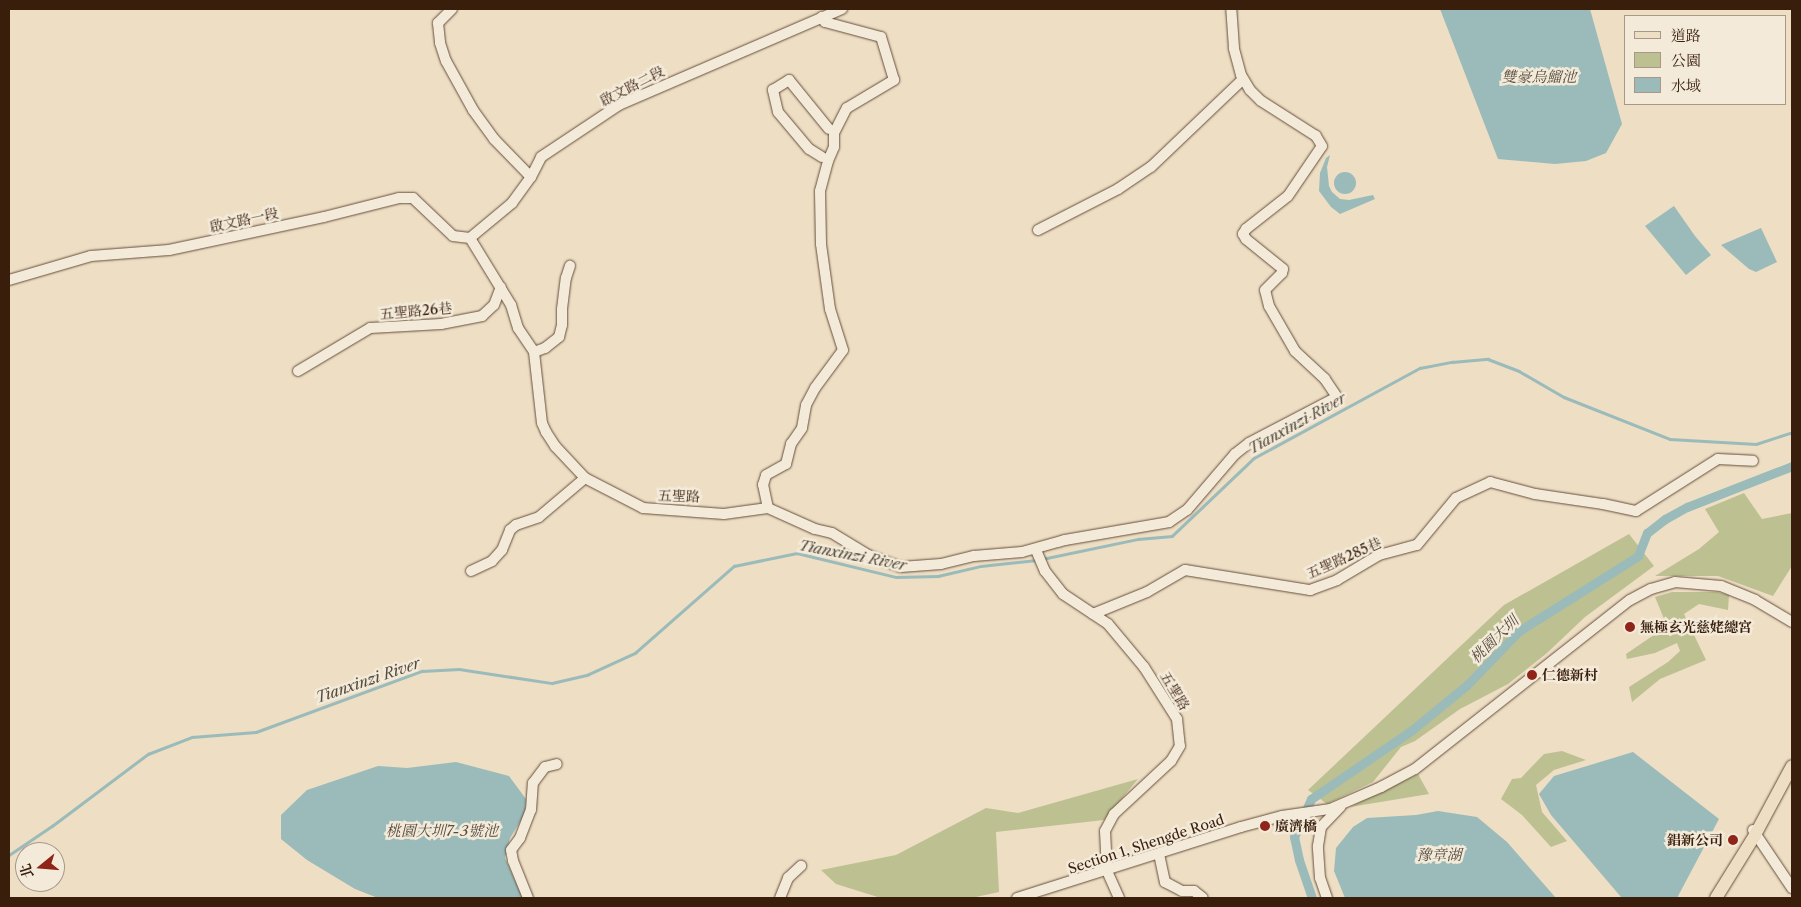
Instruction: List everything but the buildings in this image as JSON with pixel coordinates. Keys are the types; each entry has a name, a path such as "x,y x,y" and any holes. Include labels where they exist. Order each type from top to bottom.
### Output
{"main road":[{"path":"1716,898 1792,766"}],"street":[{"path":"452,9 438,23 440,43 446,61 473,110 494,139 531,177"},
{"name":"啟文路二段","path":"470,238 512,202 531,177 541,158 619,105 842,9"},
{"path":"822,17 825,22 881,38 894,80 847,108 834,133 834,147 828,161 820,192 821,244 830,309 843,350 815,388 806,405 802,428 791,444 786,464 766,475 763,485 768,508 816,529 832,533 868,555 890,565 901,567 941,564 974,556 1036,550 1064,540 1169,522 1187,510 1234,454 1249,443 1337,397 1325,379 1295,352 1269,306 1265,290 1282,273 1283,269 1246,239 1243,234 1246,228 1288,196 1322,146 1316,136 1261,101 1243,79 1231,34 1231,9"},
{"path":"1038,230 1118,189 1151,167 1243,79"},
{"path":"822,156 809,149 778,112 773,90 789,80 829,129"},
{"name":"啟文路一段","path":"9,280 91,256 169,250 324,217 399,198 413,198 453,236 470,238"},
{"name":"五聖路","path":"470,238 511,304 518,328 534,352 542,423 555,446 585,478 643,508 700,510 724,514 768,508"},
{"path":"534,352 545,348 559,337 562,325 566,278 570,266"},
{"name":"五聖路26巷","path":"298,371 370,328 441,324 482,316 494,305 501,288"},
{"name":"五聖路285巷","path":"1093,614 1147,592 1186,570 1310,590 1336,580 1378,555 1417,545 1456,498 1490,482 1535,494 1636,511 1718,459 1753,461"},
{"path":"471,571 492,561 502,550 510,530 516,525 539,517 585,478"},
{"name":"五聖路","path":"1036,550 1046,571 1062,594 1108,624 1144,666 1177,719 1180,746 1171,761 1114,814 1106,831 1107,871 1119,898"},
{"path":"1327,898 1317,862 1321,827 1344,802 1416,769 1630,600 1651,589 1675,582 1721,586 1755,600 1792,622"},
{"path":"528,898 513,861 511,850 520,838 531,810 533,783 545,767 557,764"},
{"name":"Section 1, Shengde Road","path":"1017,898 1282,816 1330,809 1344,802"},
{"path":"1754,832 1792,888"},
{"path":"1159,854 1165,882 1182,891 1194,891 1203,898"},
{"path":"780,898 788,878 801,866"}],"green space":[{"path":"1744,493 1762,519 1792,513 1792,566 1773,596 1718,576 1655,576 1699,549 1719,532 1705,509"},
{"path":"1629,534 1654,566 1585,617 1547,653 1508,684 1460,709 1415,741 1401,747 1373,782 1327,804 1308,790 1504,605"},
{"path":"1672,592 1717,592 1729,595 1728,610 1699,604 1684,614 1706,660 1660,679 1632,702 1629,687 1668,662 1680,651 1677,643 1655,653 1627,659 1626,654 1667,626 1655,597"},
{"path":"1562,751 1586,760 1554,770 1536,785 1542,812 1567,841 1551,847 1522,815 1501,799 1512,779 1521,778 1544,754"},
{"path":"1418,774 1429,794 1350,807"},
{"path":"1138,779 1104,820 996,832 999,892 971,898 881,898 836,884 821,870 896,855 986,808 1018,813"}],"water":[{"name":"雙豪烏鰡池","path":"1440,9 1590,9 1622,124 1606,153 1586,161 1555,164 1498,159"},
{"path":"1330,155 1327,167 1329,186 1332,192 1340,199 1349,200 1373,195 1375,199 1340,214 1331,207 1319,191 1320,173 1326,158"},
{"path":"1345,172 1353,175 1356,183 1353,191 1345,194 1337,191 1334,183 1337,175"},
{"path":"1674,206 1711,255 1686,275 1645,226"},
{"path":"1761,228 1777,262 1756,272 1749,269 1721,245"},
{"path":"1633,752 1719,819 1677,898 1621,897 1551,815 1539,794 1554,776"},
{"name":"桃園大圳7-3號池","path":"456,762 509,776 526,799 525,814 510,838 505,858 523,898 378,898 355,889 307,860 281,839 281,815 307,790 378,766 407,768"},
{"name":"豫章湖","path":"1438,811 1477,817 1507,842 1556,898 1345,898 1334,871 1336,848 1353,827 1367,818 1416,815"}],"waterway":[{"name":"Tianxinzi River","path":"1042,559 1138,539 1172,536 1254,458 1420,368 1452,362 1488,359 1519,371 1564,397 1670,439 1756,444 1792,432"},
{"name":"桃園大圳","path":"1312,898 1299,860 1294,837 1311,799 1412,730 1467,685 1519,631 1638,556 1647,533 1665,519 1687,507 1792,466"},
{"name":"Tianxinzi River","path":"9,855 52,826 148,754 192,737 256,732 422,671 459,669 552,683 587,675 635,653 734,566 797,553 896,577 938,576 981,566 1037,560"}],"place":[{"name":"無極玄光慈姥總宮","path":"1630,627"},
{"name":"仁德新村","path":"1532,675"},
{"name":"廣濟橋","path":"1265,826"},
{"name":"錩新公司","path":"1733,840"}]}
